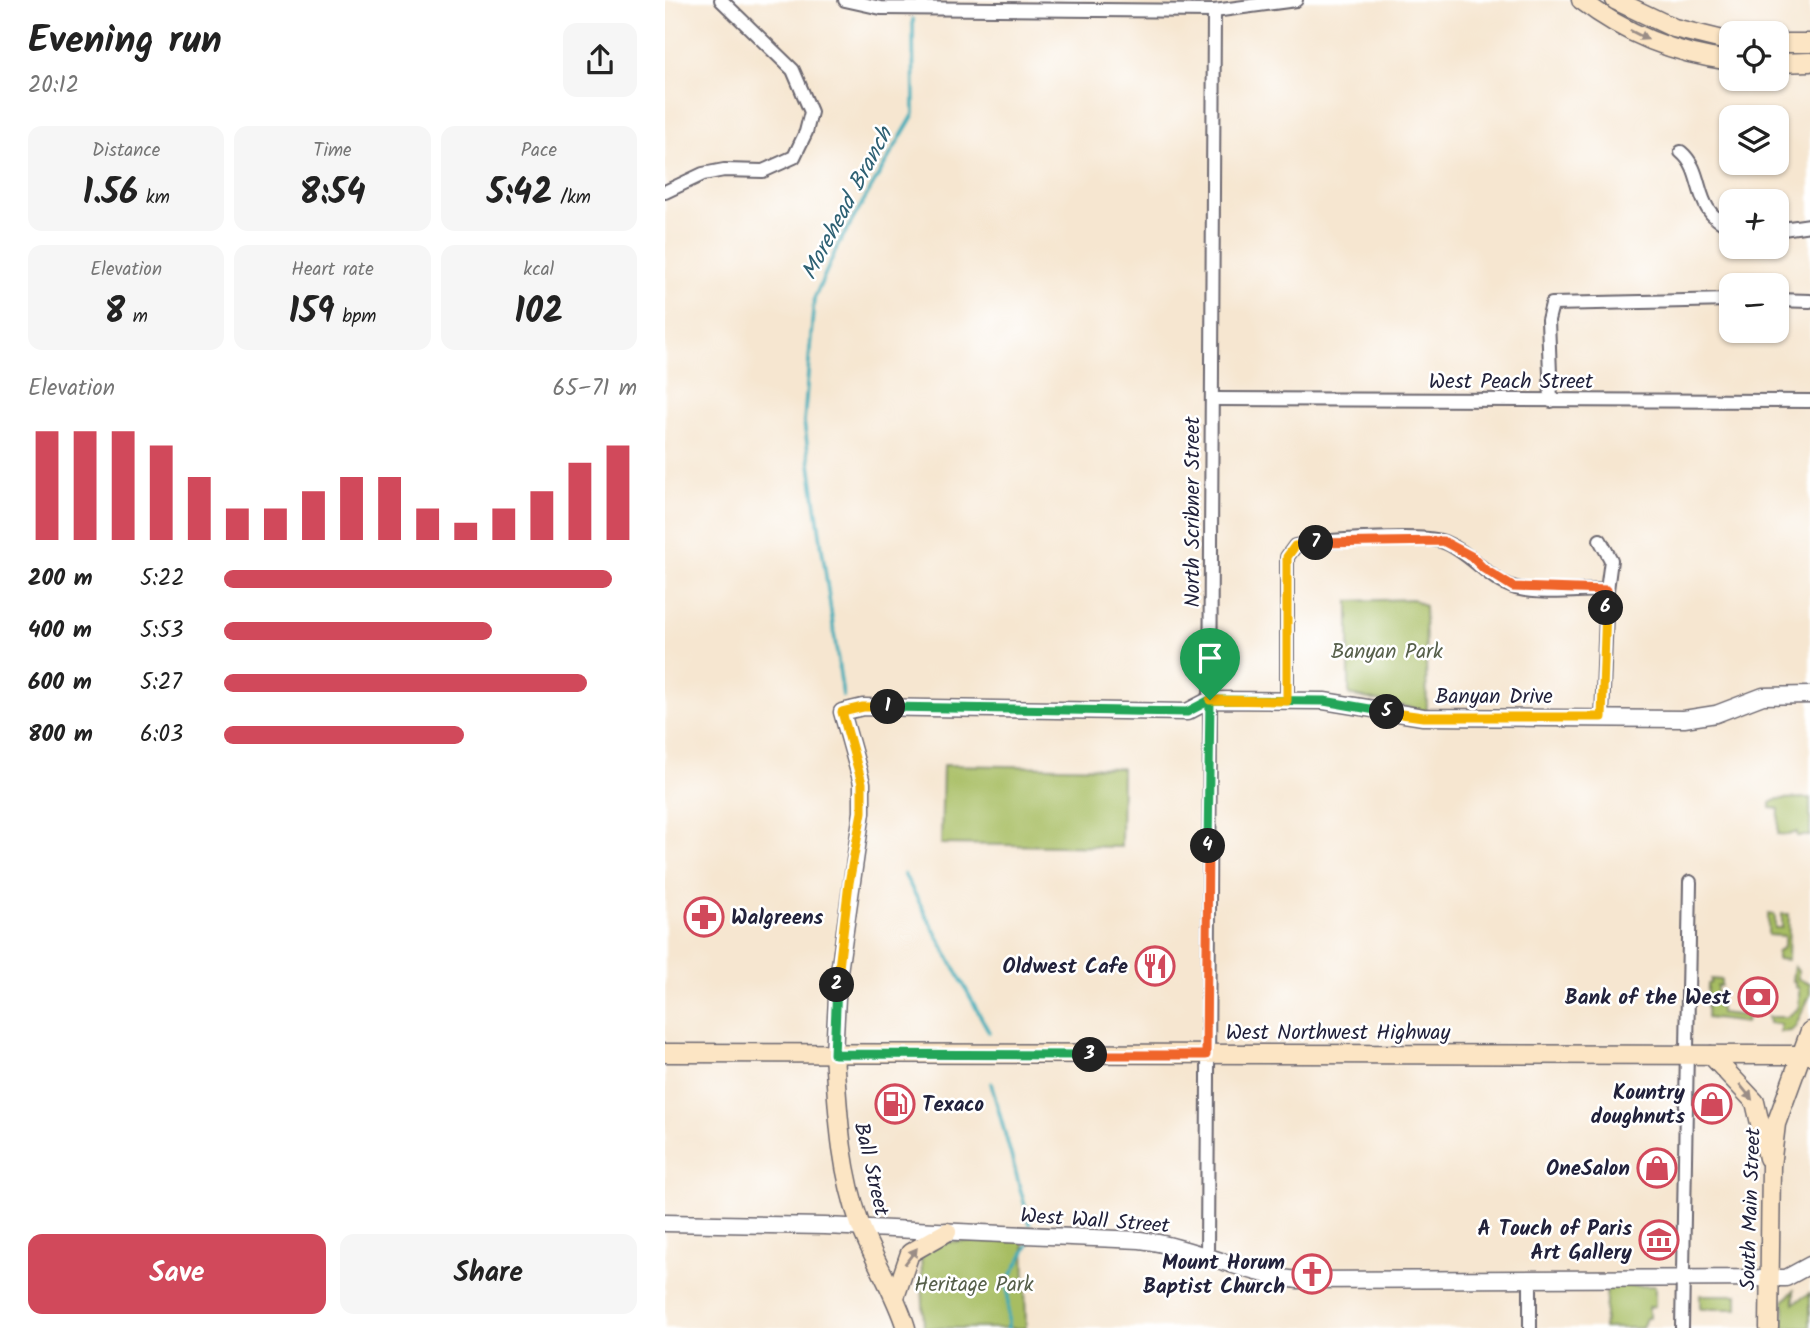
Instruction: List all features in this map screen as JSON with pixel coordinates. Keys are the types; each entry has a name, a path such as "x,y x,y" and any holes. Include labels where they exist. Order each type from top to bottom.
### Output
{"main road":[{"path":"1581,0 1649,41 1719,59"},
{"path":"1615,0 1674,28 1719,38"},
{"path":"1789,43 1810,43"},
{"path":"1789,63 1810,62"},
{"name":"South Main Street","path":"1769,1328 1771,1166 1779,1110 1805,1055 1810,1031"},
{"name":"West Northwest Highway","path":"665,1053 1805,1055"},
{"name":"Ball Street","path":"834,1054 837,1128 848,1186 861,1227 895,1297 906,1328"},
{"path":"1711,1055 1755,1102 1771,1166"},
{"path":"895,1297 910,1254 947,1232"}],"street":[{"path":"665,192 713,172 763,171 794,157 806,132 811,111 793,70 721,0"},
{"path":"845,0 881,8 1214,11 1296,0"},
{"name":"North Scribner Street","path":"1207,1256 1206,1055 1214,11"},
{"path":"1681,152 1692,166 1707,209 1719,221"},
{"path":"1789,228 1810,225"},
{"path":"1551,401 1548,320 1552,304 1719,300"},
{"path":"1789,300 1810,301"},
{"name":"West Peach Street","path":"1212,399 1810,401"},
{"path":"1287,701 1287,557 1295,546 1389,540 1443,541 1471,556 1484,569 1513,587 1607,590"},
{"path":"1600,540 1611,560 1607,590 1602,717"},
{"name":"Banyan Drive","path":"834,1054 838,979 862,812 862,783 842,712 863,707 1187,712 1210,700 1345,703 1423,717 1704,718 1763,696 1810,695"},
{"path":"1682,1328 1689,1055 1690,882"},
{"name":"West Wall Street","path":"665,1223 861,1227 1140,1240 1169,1244 1268,1277 1299,1280 1786,1278 1810,1265"},
{"path":"1530,1280 1530,1328"}],"green space":[{"name":"Banyan Park","path":"1413,599 1425,606 1427,711 1349,695 1349,601"},
{"path":"943,765 1122,768 1121,847 941,844"},
{"path":"1810,798 1810,836 1797,836 1797,832 1789,835 1778,834 1779,809 1771,808 1771,803 1778,799"},
{"path":"1768,914 1775,915 1775,928 1782,928 1782,914 1789,914 1788,960 1777,959 1777,953 1784,946 1784,936 1768,935"},
{"path":"1794,966 1798,971 1798,979 1810,984 1810,995 1795,1027 1791,1031 1780,1032 1780,1024 1769,1023 1768,1017 1787,1017 1799,1008 1799,988 1795,987 1795,981 1792,981"},
{"path":"1711,979 1721,980 1721,986 1717,986 1717,1007 1720,1007 1720,1013 1747,1016 1746,1023 1707,1018 1708,984"},
{"name":"Heritage Park","path":"1024,1240 1026,1328 924,1328 921,1254 932,1242"},
{"path":"1607,1286 1655,1286 1655,1306 1649,1307 1649,1318 1646,1318 1642,1328 1604,1328"},
{"path":"1794,1290 1794,1303 1810,1293 1810,1328 1784,1328 1784,1301"},
{"path":"1700,1295 1737,1295 1737,1309 1700,1309"}],"waterway":[{"name":"Morehead Branch","path":"843,696 804,422 814,299 838,245 914,114 913,19"},
{"name":"Morehead Branch","path":"904,874 989,1032"},
{"name":"Morehead Branch","path":"991,1083 1030,1224"},
{"name":"Morehead Branch","path":"1008,1328 1008,1281 1029,1244"}],"place":[{"name":"Walgreens","path":"704,917"},
{"name":"Oldwest Cafe","path":"1155,966"},
{"name":"Bank of the West","path":"1758,997"},
{"name":"Texaco","path":"895,1104"},
{"name":"Kountry doughnuts","path":"1712,1104"},
{"name":"OneSalon","path":"1657,1168"},
{"name":"A Touch of Paris Art Gallery","path":"1659,1240"},
{"name":"Mount Horum Baptist Church","path":"1312,1274"}],"route":[{"path":"1210,700 1187,712 863,707 842,712 856,753 862,783 862,812 849,883 838,979 834,1054 1206,1055 1210,700 1324,701 1423,717 1602,717 1607,590 1522,590 1501,581 1471,556 1443,541 1389,540 1295,546 1287,557 1287,701 1210,700"}]}
